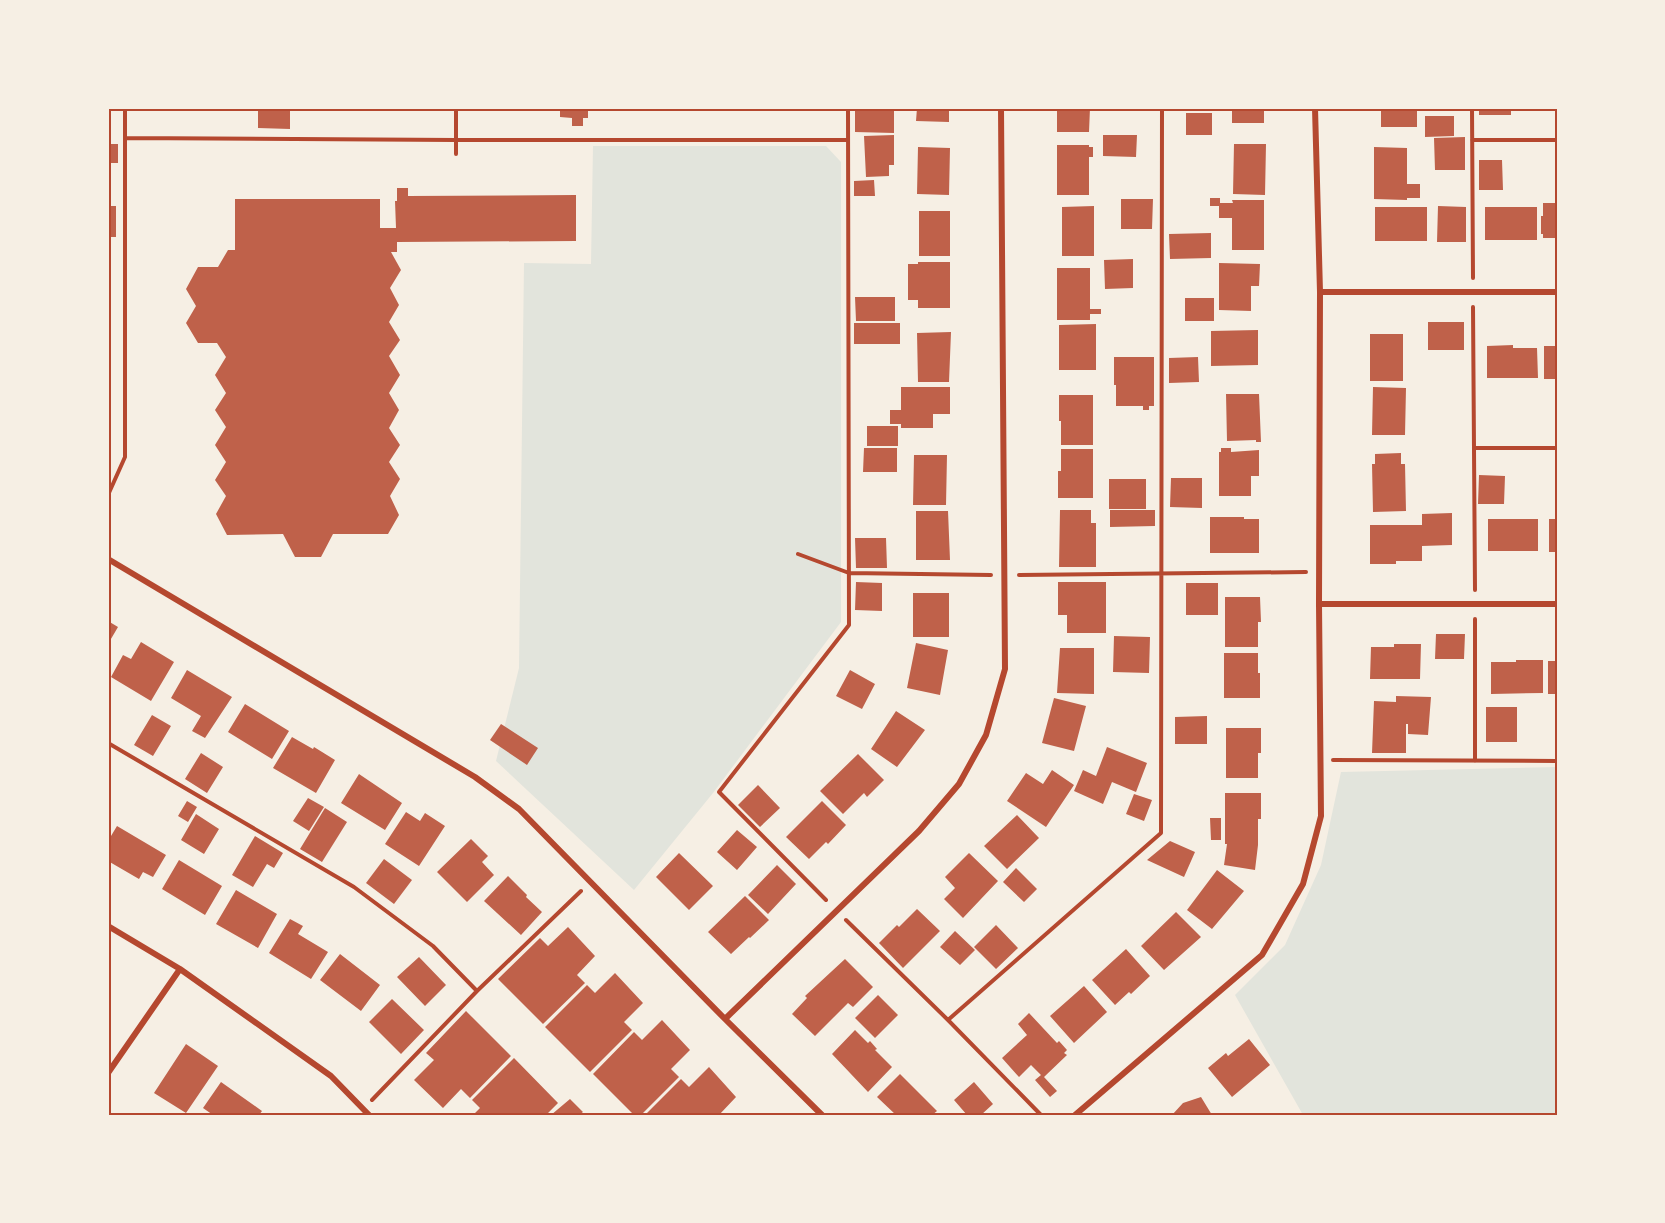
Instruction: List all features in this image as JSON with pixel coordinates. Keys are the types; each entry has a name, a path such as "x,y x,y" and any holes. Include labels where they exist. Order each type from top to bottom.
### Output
{"street":[{"path":"725,1019 919,831 959,784 986,735 1005,669 1001,108"},
{"path":"1075,1115 1262,955 1303,884 1322,816 1319,604 1320,292 1315,108"},
{"path":"1320,292 1557,292"},
{"path":"108,559 475,777 519,809 822,1115"},
{"path":"1319,604 1557,604"},
{"path":"108,926 180,969 331,1076 369,1115"},
{"path":"108,1073 180,969"}],"path":[{"path":"108,495 125,457 125,108"},
{"path":"456,108 456,154"},
{"path":"848,108 849,625 719,792 1041,1115"},
{"path":"948,1020 1161,833 1162,108"},
{"path":"1472,108 1475,761"},
{"path":"125,138 456,141 848,140"},
{"path":"1472,140 1557,140"},
{"path":"1474,448 1557,448"},
{"path":"798,554 849,573 1005,575 1319,572"},
{"path":"108,743 354,886 433,946 477,992"},
{"path":"1321,760 1557,760"},
{"path":"363,1109 477,992 590,882"}],"shaded area":[{"path":"593,146 826,146 841,162 841,622 713,793 634,890 496,761 519,668 524,263 591,264"},
{"path":"1557,767 1557,1115 1303,1115 1235,995 1285,945 1321,865 1341,772"}],"building":[{"path":"258,108 290,108 290,129 258,128"},
{"path":"560,108 588,108 588,118 583,118 583,126 572,126 572,118 560,117"},
{"path":"855,108 894,108 894,133 855,132"},
{"path":"917,108 949,108 949,122 916,121"},
{"path":"1057,108 1090,108 1089,132 1057,132"},
{"path":"1232,108 1264,108 1264,123 1232,123"},
{"path":"1381,108 1417,108 1417,127 1381,127"},
{"path":"1479,108 1511,108 1511,115 1479,115"},
{"path":"1186,113 1212,113 1212,135 1186,135"},
{"path":"1425,116 1454,116 1454,136 1425,137"},
{"path":"894,135 894,165 889,165 889,176 866,177 864,136"},
{"path":"1103,135 1137,135 1136,157 1103,156"},
{"path":"1465,137 1465,170 1435,170 1434,138"},
{"path":"108,144 118,144 118,163 108,163"},
{"path":"1234,144 1266,144 1265,195 1233,194"},
{"path":"1057,145 1093,147 1093,157 1089,157 1089,195 1057,195"},
{"path":"918,147 950,148 949,195 917,194"},
{"path":"1374,147 1407,148 1407,184 1420,184 1420,198 1374,199"},
{"path":"1479,160 1502,160 1503,190 1479,190"},
{"path":"874,180 875,196 854,196 854,181"},
{"path":"397,188 408,188 408,196 576,195 576,241 397,242 397,252 391,252 401,270 390,288 399,305 389,322 400,340 389,356 400,375 389,393 399,410 389,428 400,445 389,462 400,479 390,496 399,515 388,534 333,534 321,557 295,557 283,534 227,535 216,514 226,496 215,480 226,462 215,445 226,427 215,410 226,393 215,375 226,357 217,343 198,343 186,323 196,306 186,289 198,267 218,267 228,250 235,250 235,199 380,199 380,228 396,228"},
{"path":"1210,198 1220,198 1220,203 1233,203 1232,200 1264,200 1264,250 1232,250 1232,218 1219,218 1219,206 1210,206"},
{"path":"1121,199 1153,199 1152,229 1121,229"},
{"path":"1543,203 1557,203 1557,238 1543,238 1541,234"},
{"path":"108,206 116,206 116,237 108,237"},
{"path":"1094,206 1094,256 1062,256 1062,207"},
{"path":"1438,206 1466,207 1466,242 1437,242"},
{"path":"1375,207 1427,207 1427,241 1375,241"},
{"path":"1485,207 1537,207 1537,240 1485,240"},
{"path":"919,211 950,211 950,256 919,256"},
{"path":"1211,233 1211,258 1170,259 1169,234"},
{"path":"1133,259 1133,288 1105,289 1104,260"},
{"path":"918,262 950,262 950,308 918,308 918,300 908,300 908,264 918,264"},
{"path":"1219,263 1260,264 1259,286 1251,286 1251,311 1219,310"},
{"path":"1057,268 1090,268 1090,309 1101,309 1101,314 1090,314 1090,320 1057,320"},
{"path":"855,297 895,297 895,321 856,321"},
{"path":"1185,298 1214,298 1214,321 1185,321"},
{"path":"1428,322 1464,322 1464,350 1428,350"},
{"path":"854,323 900,323 900,344 854,344"},
{"path":"1096,324 1096,370 1059,370 1059,325"},
{"path":"1258,330 1258,365 1211,366 1211,331"},
{"path":"951,332 949,382 918,382 917,333"},
{"path":"1370,334 1403,334 1403,381 1370,381"},
{"path":"1513,345 1513,348 1537,348 1538,378 1487,378 1487,346"},
{"path":"1544,346 1557,346 1557,379 1544,379"},
{"path":"1114,357 1154,357 1154,406 1149,406 1149,410 1143,410 1143,406 1116,406"},
{"path":"1198,357 1199,382 1169,383 1169,358"},
{"path":"901,387 950,387 950,414 933,414 933,428 901,428 901,424 890,424 890,410 901,410"},
{"path":"1373,387 1406,388 1405,435 1372,435"},
{"path":"1226,394 1259,394 1261,442 1256,442 1256,440 1227,441"},
{"path":"1059,395 1093,395 1093,445 1061,445"},
{"path":"867,426 898,426 898,446 867,446"},
{"path":"864,448 897,448 897,472 863,472"},
{"path":"1221,448 1231,448 1231,452 1259,450 1259,476 1251,476 1251,496 1219,496 1219,452"},
{"path":"1061,449 1093,449 1093,498 1058,498"},
{"path":"1401,453 1401,464 1405,464 1406,511 1373,512 1372,464 1375,464 1375,454"},
{"path":"914,455 947,455 946,505 913,505"},
{"path":"1479,475 1505,476 1504,504 1478,504"},
{"path":"1171,478 1202,478 1202,508 1170,507"},
{"path":"1109,479 1146,479 1146,509 1109,509"},
{"path":"1060,510 1091,510 1091,523 1096,523 1096,567 1059,567"},
{"path":"1110,510 1155,510 1155,526 1110,527"},
{"path":"916,511 948,511 950,560 916,560"},
{"path":"1452,513 1452,545 1422,546 1422,561 1370,564 1370,525 1422,525 1422,514"},
{"path":"1210,517 1259,519 1259,553 1210,553"},
{"path":"1488,519 1538,519 1538,551 1488,551"},
{"path":"1549,519 1557,519 1557,552 1549,552"},
{"path":"855,538 886,538 887,568 856,568"},
{"path":"856,582 882,583 882,611 855,610"},
{"path":"1058,582 1106,582 1106,633 1067,633 1067,615 1058,615"},
{"path":"1186,583 1218,583 1218,615 1186,615"},
{"path":"913,593 949,593 949,637 913,637"},
{"path":"1225,597 1260,597 1261,622 1258,622 1258,647 1225,647"},
{"path":"108,621 118,627 108,644"},
{"path":"1436,634 1465,634 1464,659 1435,659"},
{"path":"1114,636 1150,637 1149,673 1113,672"},
{"path":"141,642 174,662 151,701 111,677 123,655 131,659"},
{"path":"916,643 948,650 940,695 907,688"},
{"path":"1394,644 1421,644 1420,679 1370,679 1371,647 1394,647"},
{"path":"1060,648 1094,648 1094,694 1057,693"},
{"path":"1224,653 1258,653 1260,698 1224,698"},
{"path":"1516,660 1543,660 1543,693 1491,694 1491,662 1516,662"},
{"path":"1548,661 1557,661 1557,694 1548,694"},
{"path":"187,670 232,697 205,738 192,731 201,716 171,698"},
{"path":"850,670 875,684 862,709 836,696"},
{"path":"1396,696 1431,697 1428,735 1408,734 1408,724 1406,724 1406,753 1372,753 1374,701 1396,702"},
{"path":"1054,698 1086,706 1074,751 1042,743"},
{"path":"245,704 289,731 272,759 228,732"},
{"path":"1486,707 1517,707 1517,742 1486,742"},
{"path":"896,711 925,730 897,767 871,749"},
{"path":"152,715 171,726 153,756 134,745"},
{"path":"1207,716 1207,744 1175,744 1175,717"},
{"path":"501,724 538,748 527,765 490,740"},
{"path":"1226,728 1261,728 1258,778 1226,778"},
{"path":"292,737 335,760 316,793 273,768"},
{"path":"1107,747 1147,763 1136,792 1112,782 1103,804 1074,791 1083,770 1096,776"},
{"path":"201,753 223,767 207,793 185,779"},
{"path":"858,754 884,780 867,797 864,793 843,814 820,791"},
{"path":"1052,770 1074,785 1046,827 1007,801 1026,773 1043,784"},
{"path":"359,774 402,803 385,830 341,803"},
{"path":"758,785 780,808 760,827 738,805"},
{"path":"1225,793 1261,793 1261,819 1258,819 1255,870 1224,865 1227,844 1225,844"},
{"path":"1134,794 1152,800 1144,821 1126,814"},
{"path":"308,798 324,807 309,831 293,821"},
{"path":"187,801 197,807 188,822 178,816"},
{"path":"822,801 846,825 828,844 826,842 809,859 786,837"},
{"path":"325,808 347,822 322,862 300,849"},
{"path":"406,812 420,821 425,813 445,826 419,866 385,844"},
{"path":"196,814 219,829 204,854 181,840"},
{"path":"1017,815 1039,838 1007,869 984,846"},
{"path":"1210,818 1221,818 1221,840 1211,840"},
{"path":"117,826 166,855 153,877 143,872 139,879 108,861 108,841"},
{"path":"737,830 757,847 737,870 717,852"},
{"path":"255,836 283,853 274,868 267,864 253,887 232,875"},
{"path":"471,839 488,856 482,862 494,875 467,902 437,872"},
{"path":"1170,841 1195,852 1184,877 1147,860"},
{"path":"679,853 713,886 689,910 656,877"},
{"path":"969,853 998,881 963,918 944,899 955,888 945,877"},
{"path":"384,859 412,880 394,904 366,883"},
{"path":"179,860 222,886 205,915 162,889"},
{"path":"777,865 796,884 768,914 748,895"},
{"path":"1016,868 1037,889 1024,902 1003,882"},
{"path":"1217,870 1244,891 1212,929 1187,910"},
{"path":"508,876 542,912 521,935 484,901"},
{"path":"236,890 277,914 258,948 216,924"},
{"path":"745,896 769,920 731,954 708,932"},
{"path":"917,909 940,931 903,968 879,943"},
{"path":"1176,912 1201,937 1164,970 1141,946"},
{"path":"290,919 303,926 298,934 328,952 311,979 269,953"},
{"path":"996,925 1018,948 996,969 974,947"},
{"path":"568,927 595,956 577,975 585,983 543,1024 498,979 540,938 548,946"},
{"path":"955,931 975,950 960,965 940,947"},
{"path":"1126,949 1150,976 1115,1005 1092,980"},
{"path":"340,954 380,985 361,1011 320,980"},
{"path":"419,957 446,985 425,1006 397,977"},
{"path":"845,959 873,987 853,1007 848,1003 815,1036 792,1014 807,998 805,996"},
{"path":"615,973 643,1003 624,1022 632,1030 590,1072 545,1027 587,985 595,993"},
{"path":"1084,986 1107,1012 1074,1043 1050,1016"},
{"path":"878,995 898,1015 875,1038 855,1018"},
{"path":"392,999 424,1030 401,1054 369,1022"},
{"path":"466,1011 511,1056 470,1098 461,1089 443,1108 414,1080 434,1060 426,1053"},
{"path":"1029,1013 1057,1043 1059,1041 1067,1050 1064,1053 1067,1055 1044,1077 1057,1091 1050,1097 1035,1080 1041,1075 1031,1065 1019,1077 1002,1058 1027,1035 1018,1024"},
{"path":"662,1020 690,1050 671,1069 679,1077 641,1115 634,1115 593,1074 634,1032 642,1040"},
{"path":"855,1030 868,1043 870,1041 877,1049 875,1050 892,1067 868,1092 832,1054"},
{"path":"1249,1039 1270,1065 1232,1097 1208,1068 1226,1053 1228,1056"},
{"path":"186,1044 218,1066 186,1113 154,1093"},
{"path":"514,1058 558,1103 546,1115 473,1115 480,1108 472,1100"},
{"path":"709,1067 736,1097 719,1115 645,1115 681,1079 689,1087"},
{"path":"900,1074 937,1111 932,1115 896,1115 877,1097"},
{"path":"221,1082 262,1111 259,1115 213,1115 203,1108"},
{"path":"974,1082 993,1104 981,1115 967,1115 954,1100"},
{"path":"1201,1097 1212,1115 1172,1115 1183,1103"},
{"path":"570,1099 583,1112 579,1115 551,1115"}]}
